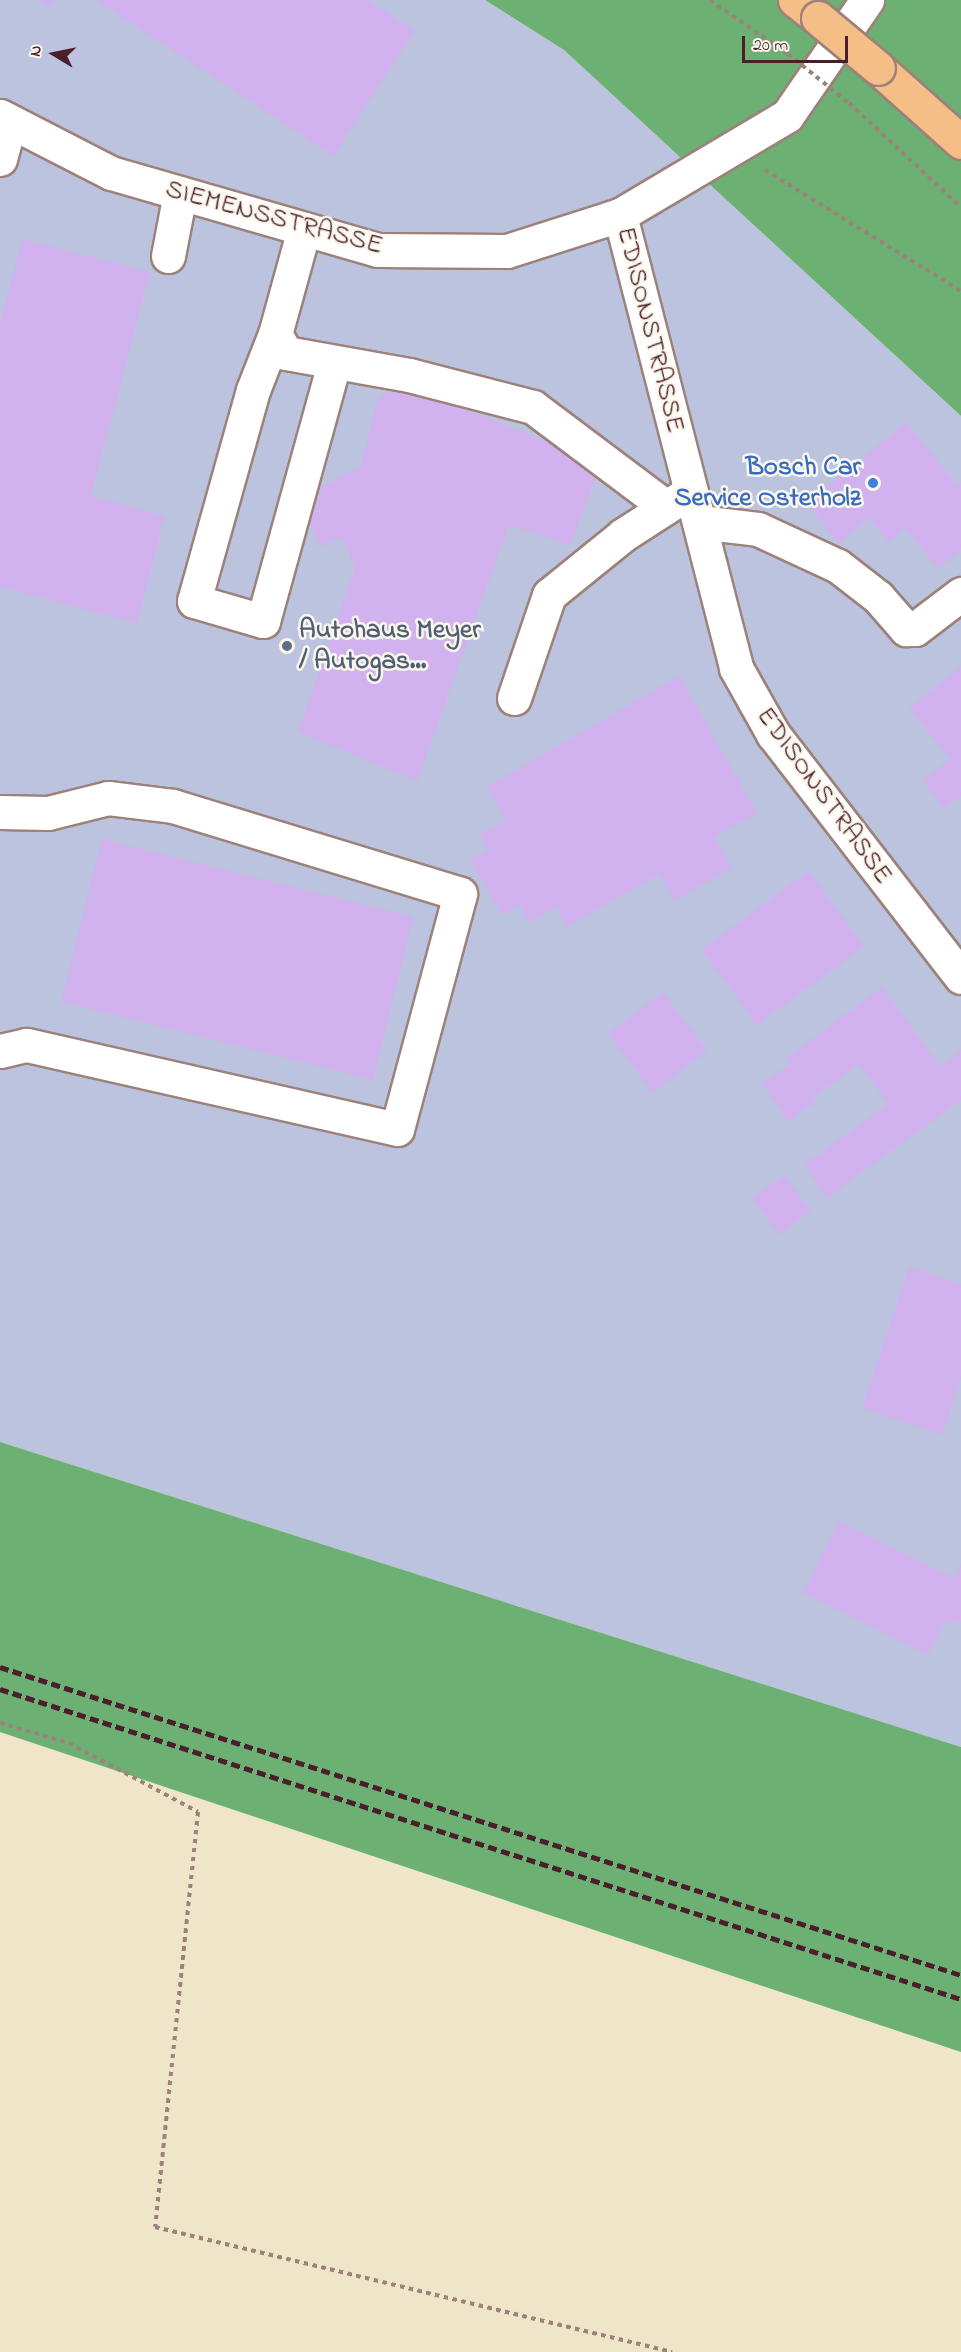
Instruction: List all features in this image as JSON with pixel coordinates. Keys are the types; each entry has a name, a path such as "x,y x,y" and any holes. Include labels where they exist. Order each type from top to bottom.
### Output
{"main road":[{"path":"806,9 878,68 961,142"}],"street":[{"name":"SIEMENSSTRASSE","path":"5,118 111,173 378,250 507,251 620,215 787,116 867,0"},
{"path":"0,159 5,118"},
{"path":"168,256 180,193"},
{"name":"EDISONSTRASSE","path":"620,215 685,507 736,668 773,734 961,977"},
{"path":"304,228 274,334 253,390 194,601 263,621 334,363"},
{"path":"274,334 286,353 532,407 685,507 758,529 838,566 878,597 906,629 915,630 961,594"},
{"path":"514,698 549,595 685,507"},
{"path":"0,812 48,813 108,798 173,806 460,894 397,1129 26,1045 0,1051"}],"path":[{"path":"710,0 788,54 849,103 961,207"},
{"path":"731,150 961,291"},
{"path":"0,1723 69,1743 198,1812 155,2227 672,2352"}],"shaded area":[{"path":"0,0 485,0 564,50 961,416 961,1747 0,1442"}],"green space":[{"path":"485,0 961,0 961,416 564,50"},
{"path":"0,1442 961,1747 961,2052 0,1732"}],"building":[{"path":"37,0 54,0 49,8"},
{"path":"96,0 368,0 415,31 333,156"},
{"path":"22,239 150,272 91,496 165,516 137,623 0,587 0,323"},
{"path":"402,384 585,457 595,479 570,545 509,525 417,781 298,732 355,568 342,537 320,547 298,499 360,467 378,399"},
{"path":"906,422 957,485 961,482 961,550 938,569 905,528 889,542 869,518 839,543 807,503"},
{"path":"961,666 961,796 945,809 922,781 950,759 909,708"},
{"path":"679,676 757,813 714,837 732,868 675,901 659,874 567,927 556,907 529,922 520,905 502,915 470,860 488,850 480,835 506,820 487,787"},
{"path":"102,839 413,917 373,1080 61,1002"},
{"path":"809,871 864,947 757,1025 701,949"},
{"path":"882,987 940,1066 961,1050 961,1100 827,1198 804,1165 888,1104 859,1064 814,1097 802,1081 816,1102 788,1122 762,1083 790,1064 786,1058"},
{"path":"663,992 708,1051 652,1093 608,1034"},
{"path":"784,1175 811,1211 779,1235 752,1199"},
{"path":"909,1267 961,1284 961,1377 942,1435 862,1408"},
{"path":"839,1521 954,1578 961,1565 961,1622 944,1623 928,1655 803,1593"}],"railway":[{"path":"0,1667 961,1975"},
{"path":"0,1689 961,1999"}],"place":[{"name":"Bosch Car Service Osterholz","path":"873,483"},
{"name":"Autohaus Meyer / Autogas...","path":"287,646"}]}
